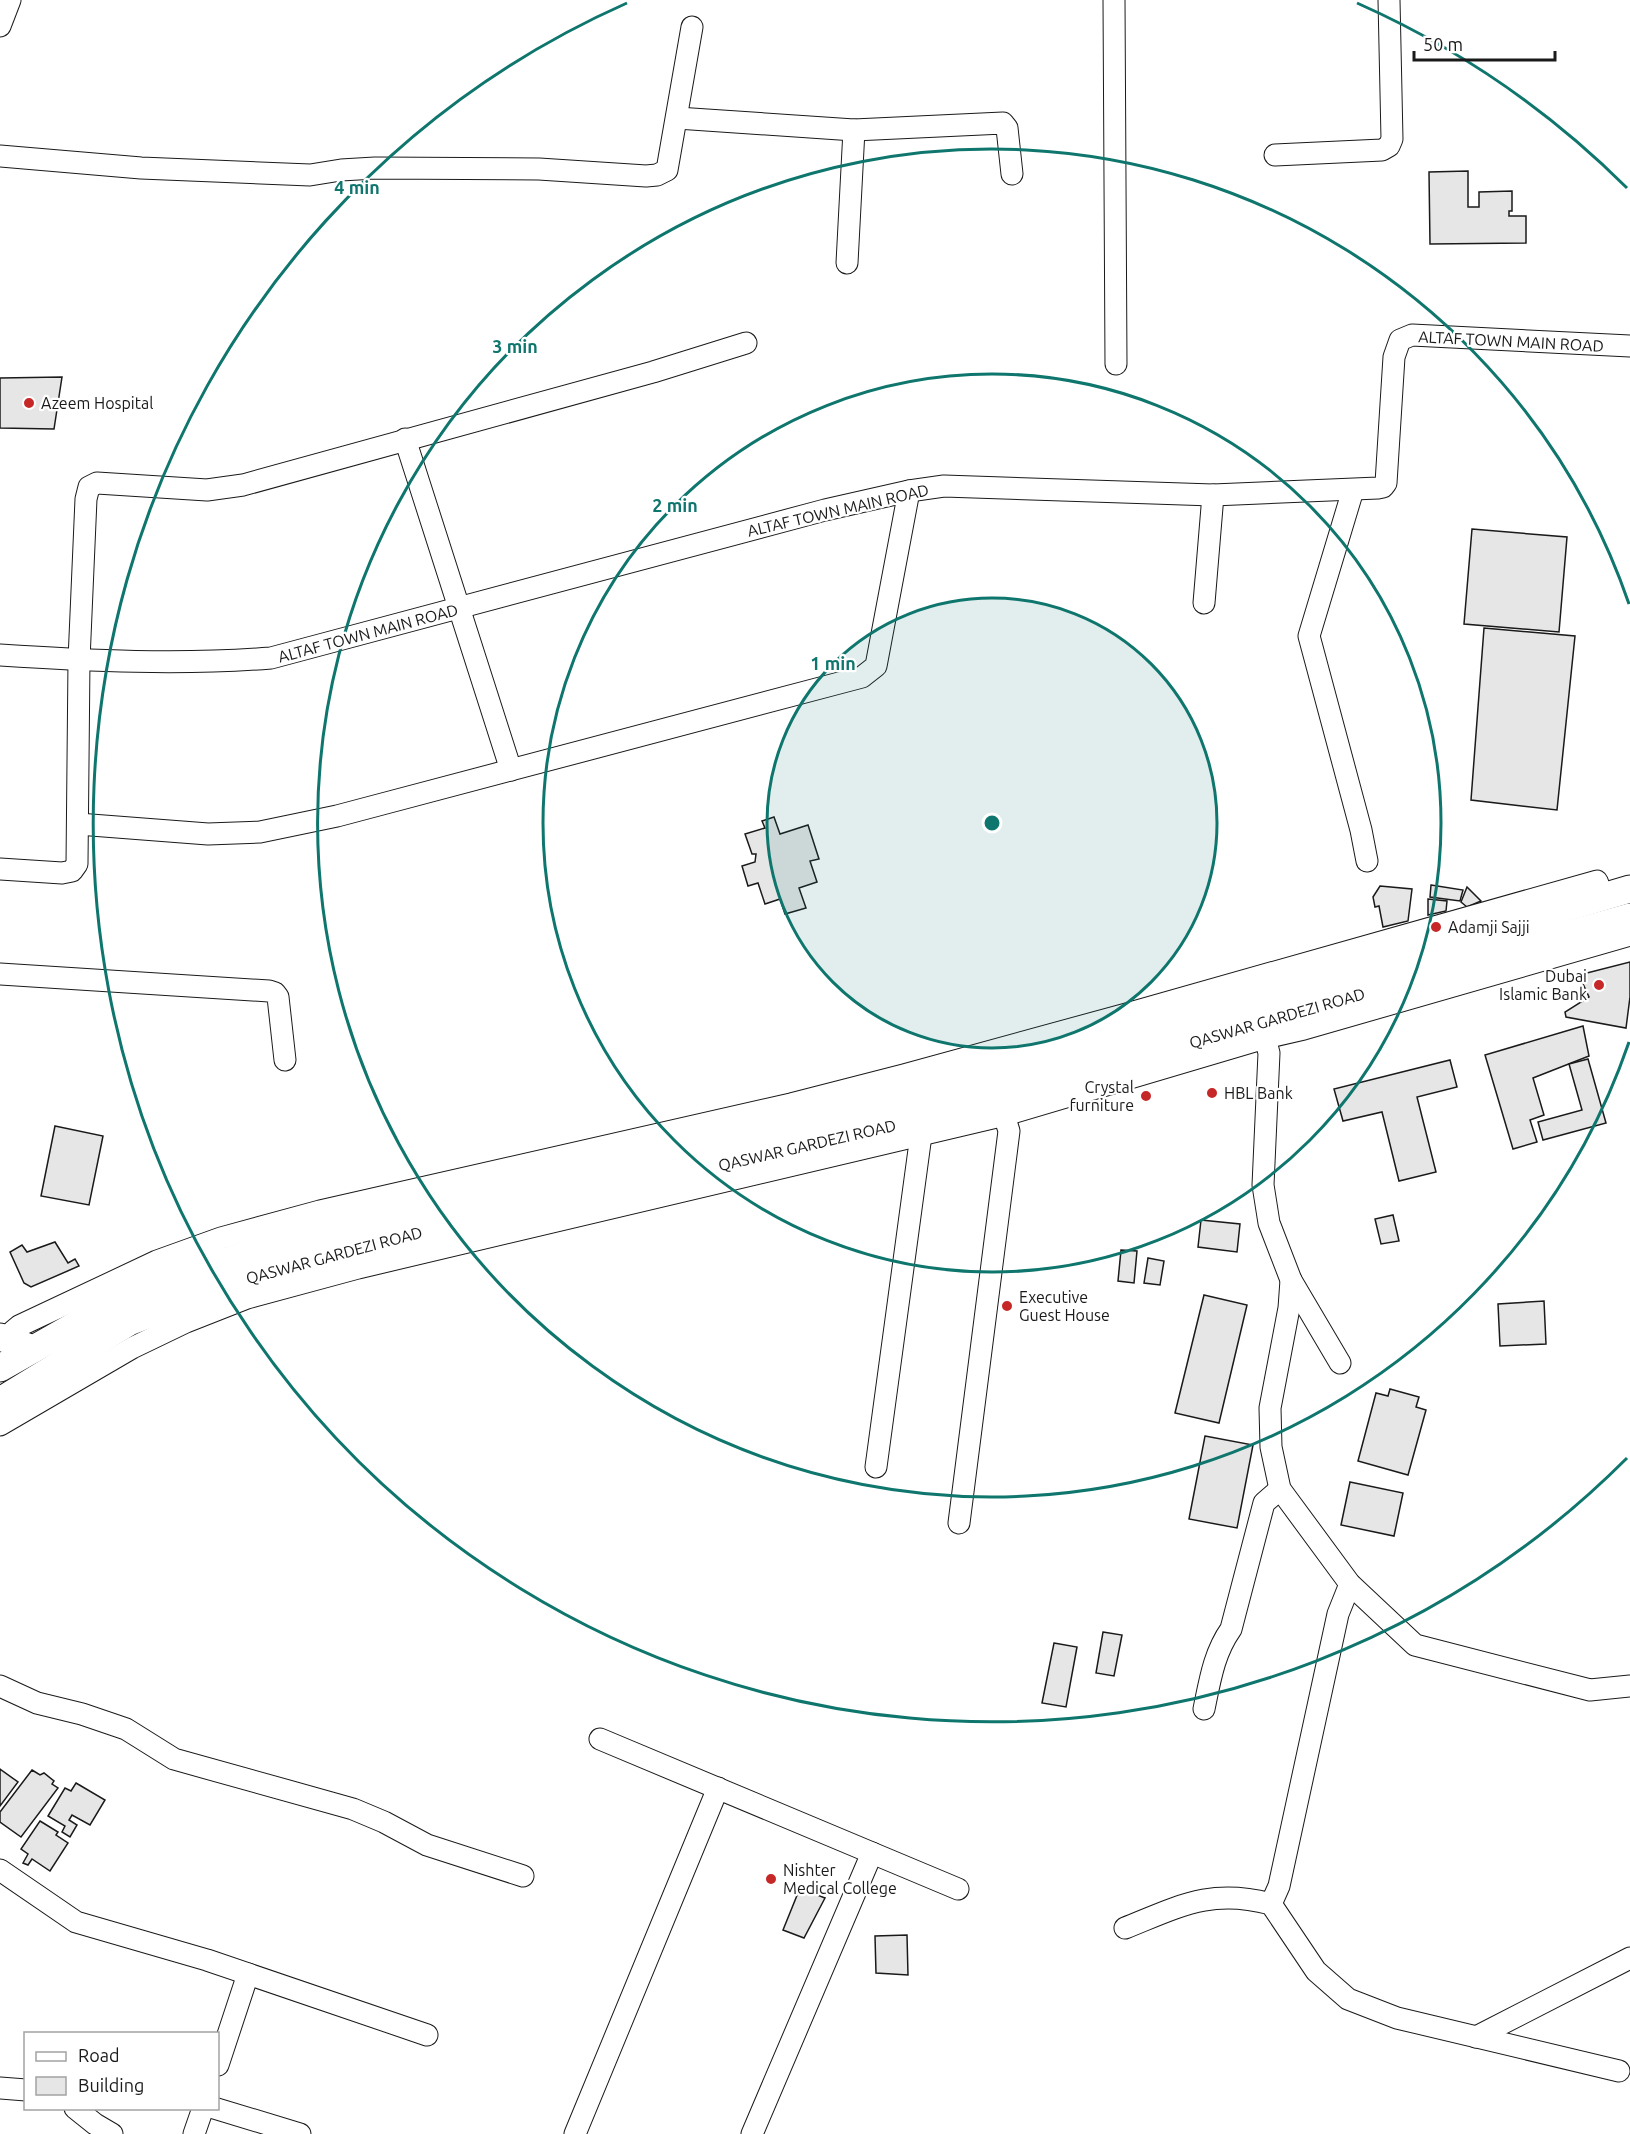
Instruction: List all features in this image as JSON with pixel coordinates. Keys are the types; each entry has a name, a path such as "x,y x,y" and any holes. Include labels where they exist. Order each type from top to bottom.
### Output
{"main road":[{"path":"0,1368 14,1342 90,1317 200,1269 298,1240 951,1073 1630,889"},
{"name":"QASWAR GARDEZI ROAD","path":"0,1401 236,1281 357,1247 884,1127 1002,1105 1230,1040 1630,917"}],"street":[{"path":"0,26 10,0"},
{"path":"1114,0 1116,364"},
{"path":"1275,155 1382,150 1389,146 1392,139 1389,0"},
{"path":"0,156 141,168 310,175 375,168 528,169 657,175 667,170 692,27"},
{"path":"676,118 854,130 1003,123 1007,128 1012,174"},
{"path":"847,263 854,130"},
{"name":"ALTAF TOWN MAIN ROAD","path":"0,655 79,660 212,663 271,658 825,510 909,491 944,486 1213,495 1378,488 1383,487 1386,483 1394,357 1400,340 1412,335 1630,346"},
{"path":"0,869 62,873 72,871 77,864 79,660 86,499 89,487 97,483 207,490 243,485 653,372 746,343"},
{"path":"405,440 511,770"},
{"path":"1353,490 1313,619 1310,636 1367,861"},
{"path":"78,824 208,834 260,832 337,816 862,677 869,674 876,666 909,491"},
{"path":"1204,603 1213,495"},
{"path":"1230,1040 1265,1038 1304,1029 1630,935"},
{"path":"0,974 269,991 278,997 285,1060"},
{"path":"1265,1038 1269,1053 1263,1185 1269,1223 1291,1280 1340,1363"},
{"path":"0,1425 48,1395 137,1332 186,1322 247,1298 358,1268 921,1135 1002,1105 1009,1131 958,1522"},
{"path":"876,1467 921,1135"},
{"path":"1291,1280 1290,1308 1270,1408 1271,1447 1280,1489 1350,1584 1414,1645 1590,1690 1630,1686"},
{"path":"1204,1709 1214,1661 1222,1642 1231,1629 1264,1503 1280,1489"},
{"path":"1271,1904 1279,1886 1338,1614 1350,1584"},
{"path":"0,1686 37,1703 82,1714 126,1729 174,1759 353,1809 384,1822 427,1845 523,1876"},
{"path":"600,1739 958,1890"},
{"path":"575,2134 718,1788"},
{"path":"752,2134 872,1853"},
{"path":"0,1870 76,1922 207,1960 427,2035"},
{"path":"1125,1928 1188,1903 1222,1897 1250,1899 1271,1904 1316,1971 1348,1999 1397,2018 1618,2071"},
{"path":"1476,2037 1630,1958"},
{"path":"219,2062 248,1974"},
{"path":"0,2088 24,2090"},
{"path":"76,2110 112,2134"},
{"path":"194,2134 203,2110"},
{"path":"217,2110 300,2134"}],"building":[{"path":"1468,171 1468,207 1479,207 1479,192 1512,191 1512,211 1509,211 1509,216 1526,216 1526,243 1430,244 1429,172"},
{"name":"Azeem Hospital","path":"62,377 54,429 0,428 0,378"},
{"path":"1472,529 1567,537 1559,632 1464,624"},
{"path":"1484,628 1575,636 1557,810 1471,800"},
{"path":"774,817 780,834 808,825 819,859 810,861 817,882 799,888 806,908 785,914 780,899 765,904 758,883 748,886 742,866 755,862 756,854 752,854 745,834 765,828 762,821"},
{"path":"1431,885 1463,890 1460,901 1430,897"},
{"path":"1380,886 1412,889 1408,921 1383,927 1379,906 1375,907 1373,897"},
{"path":"1467,887 1481,901 1467,907 1461,902"},
{"path":"1428,899 1447,901 1446,911 1428,915"},
{"path":"1630,962 1630,997 1626,1028 1566,1017 1565,1012 1589,997 1579,975"},
{"path":"1583,1026 1589,1056 1533,1078 1544,1115 1530,1120 1537,1142 1513,1149 1485,1055"},
{"path":"1588,1059 1606,1123 1543,1140 1538,1122 1582,1110 1569,1064"},
{"path":"1450,1060 1457,1087 1417,1097 1436,1172 1399,1181 1382,1112 1343,1121 1334,1089"},
{"path":"55,1126 103,1136 89,1205 41,1196"},
{"path":"1393,1215 1399,1241 1381,1244 1375,1219"},
{"path":"1201,1220 1240,1224 1237,1252 1198,1247"},
{"path":"55,1242 68,1263 75,1259 79,1266 31,1287 24,1283 10,1252 22,1245 27,1252"},
{"path":"1121,1250 1137,1251 1134,1283 1118,1281"},
{"path":"1148,1258 1164,1261 1160,1285 1144,1283"},
{"path":"1204,1295 1247,1305 1219,1423 1175,1413"},
{"path":"1544,1301 1546,1344 1500,1346 1498,1304"},
{"path":"1390,1389 1419,1397 1416,1407 1426,1410 1408,1475 1358,1461 1376,1393 1388,1396"},
{"path":"1205,1436 1253,1445 1237,1528 1189,1519"},
{"path":"1350,1482 1403,1493 1394,1536 1341,1525"},
{"path":"1103,1632 1122,1635 1114,1676 1096,1673"},
{"path":"1054,1643 1077,1647 1066,1707 1042,1703"},
{"path":"0,1769 18,1782 0,1806"},
{"path":"32,1770 40,1775 44,1773 54,1781 52,1784 58,1788 21,1837 0,1822 0,1812"},
{"path":"76,1783 105,1800 90,1825 72,1815 69,1820 77,1825 70,1837 62,1832 65,1826 48,1816 65,1788 71,1791"},
{"path":"40,1821 58,1832 56,1835 68,1843 50,1871 32,1859 28,1865 23,1863 28,1854 21,1849"},
{"path":"800,1888 825,1898 804,1938 783,1930"},
{"path":"907,1935 908,1975 876,1973 875,1936"}],"place":[{"name":"Azeem Hospital","path":"29,403"},
{"name":"Adamji Sajji","path":"1436,927"},
{"name":"Dubai Islamic Bank","path":"1599,985"},
{"name":"HBL Bank","path":"1212,1093"},
{"name":"Crystal furniture","path":"1146,1096"},
{"name":"Executive Guest House","path":"1007,1306"},
{"name":"Nishter Medical College","path":"771,1879"}]}
